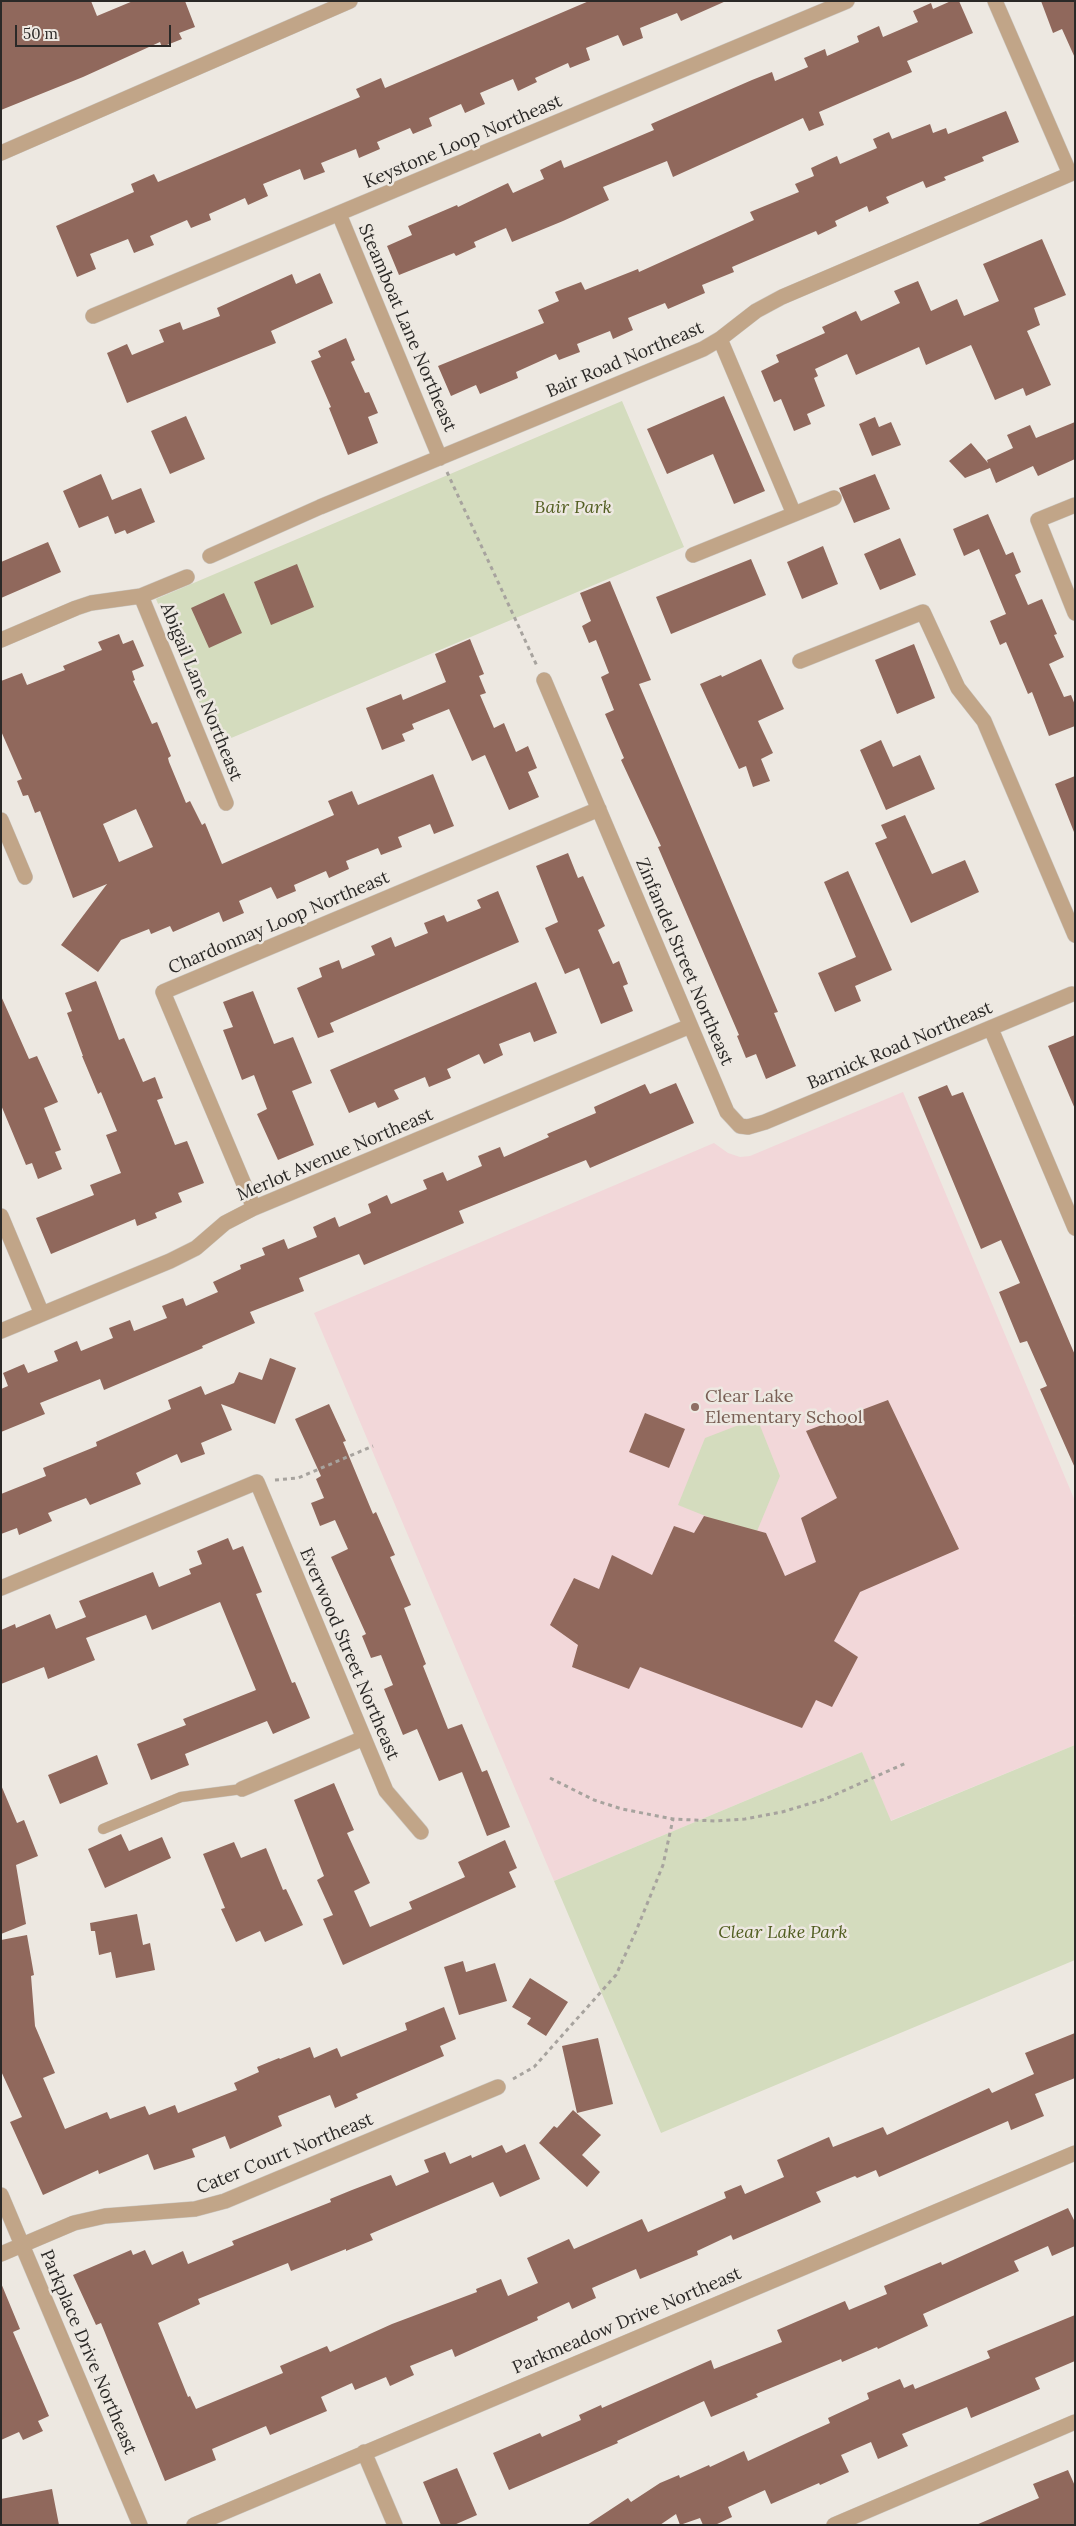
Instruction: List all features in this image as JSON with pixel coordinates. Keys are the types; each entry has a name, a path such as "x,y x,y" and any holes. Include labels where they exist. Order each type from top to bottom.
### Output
{"street":[{"path":"1,153 350,1"},
{"name":"Keystone Loop Northeast","path":"93,316 847,1"},
{"path":"995,1 1072,173"},
{"name":"Bair Road Northeast","path":"210,556 720,339 756,310 782,297 1072,173"},
{"name":"Steamboat Lane Northeast","path":"339,214 440,458"},
{"path":"720,339 794,514"},
{"path":"693,555 834,498"},
{"path":"1075,505 1038,520 1075,613"},
{"path":"2,639 91,603 141,596 187,577"},
{"name":"Abigail Lane Northeast","path":"141,596 226,803"},
{"path":"800,661 923,612 958,688 984,721 1075,935"},
{"name":"Zinfandel Street Northeast","path":"544,680 726,1112 740,1126"},
{"name":"Chardonnay Loop Northeast","path":"254,1208 163,992 598,809"},
{"path":"1,820 25,877"},
{"name":"Barnick Road Northeast","path":"740,1126 748,1127 765,1122 1072,994"},
{"name":"Merlot Avenue Northeast","path":"1,1331 170,1261 196,1248 225,1223 254,1208 690,1026"},
{"path":"991,1029 1075,1228"},
{"path":"1,1216 42,1314"},
{"path":"1,1588 257,1482"},
{"name":"Everwood Street Northeast","path":"257,1482 386,1791 420,1832"},
{"path":"242,1789 364,1738"},
{"name":"Cater Court Northeast","path":"1,2254 74,2223 98,2218 195,2209 225,2201 498,2087"},
{"name":"Parkmeadow Drive Northeast","path":"194,2525 1075,2153"},
{"name":"Parkplace Drive Northeast","path":"1,2194 140,2525"},
{"path":"834,2525 1075,2422"},
{"path":"364,2452 395,2525"}],"lane":[{"path":"103,1829 181,1797 242,1789"}],"path":[{"path":"440,458 544,680"},
{"path":"257,1482 298,1478 373,1446"},
{"path":"550,1778 594,1800 622,1809 673,1819 715,1821 765,1816 825,1799 906,1763"},
{"path":"498,2087 534,2067 610,1983 624,1958 663,1865 673,1819"}],"shaded area":[{"name":"Clear Lake Elementary School","path":"903,1092 1075,1501 1075,1614 1073,1615 1075,1619 1075,1745 890,1821 862,1752 554,1881 314,1313 714,1143 728,1153 740,1157 750,1156"}],"green space":[{"name":"Bair Park","path":"622,401 684,547 217,744 156,599"},
{"path":"757,1418 780,1476 755,1536 678,1505 705,1438"},
{"name":"Clear Lake Park","path":"1075,1745 1075,1960 661,2133 554,1881 862,1752 891,1821"}],"building":[{"path":"1,1 91,1 97,16 133,1 185,1 195,27 179,33 182,39 162,47 160,42 83,77 1,110"},
{"path":"589,1 726,1 681,21 677,13 640,28 643,38 623,46 618,35 586,48 590,60 570,68 568,63 535,78 537,82 518,91 513,79 480,93 485,104 465,113 461,104 429,118 432,126 413,134 410,128 377,142 380,149 359,158 356,149 321,163 325,172 304,180 300,169 263,184 268,196 248,205 245,198 209,214 211,220 191,228 187,220 150,236 154,245 134,253 128,239 90,254 96,269 77,277 56,226 134,192 131,184 154,174 158,182 360,97 356,89 381,78 385,88"},
{"path":"951,1 959,1 973,33 907,61 912,72 819,112 824,125 809,131 803,118 673,177 667,161 603,187 609,200 563,221 512,242 506,228 474,242 476,247 456,256 454,253 399,275 387,246 412,235 408,226 457,205 458,207 508,183 513,193 544,179 540,170 561,160 564,168 654,130 651,124 752,80 772,72 775,81 808,67 804,58 825,49 827,56 859,42 857,36 879,26 883,37 918,22 913,11 931,3 933,9"},
{"path":"1041,1 1075,1 1075,58 1062,29 1053,33"},
{"path":"1006,111 1019,142 982,157 984,161 944,177 946,180 926,188 923,181 886,197 889,203 869,212 867,206 835,221 837,226 818,235 816,231 732,267 734,272 702,285 705,293 668,309 665,303 628,318 633,330 613,339 610,331 577,344 580,352 559,360 556,354 516,372 518,378 480,394 476,385 451,396 438,366 544,323 538,310 559,301 555,292 581,282 585,290 638,269 639,272 754,220 750,212 799,192 795,184 814,176 811,168 837,156 840,164 877,148 873,139 889,132 892,139 930,124 933,133 946,128 948,134"},
{"path":"1042,239 1066,295 1034,308 1040,325 1027,331 1051,385 1026,396 1023,388 995,400 971,345 926,365 919,347 856,375 847,354 815,369 818,376 814,378 825,406 807,414 811,424 794,431 781,399 774,402 761,371 779,362 776,355 825,333 822,327 856,311 861,321 900,303 894,291 918,281 931,311 957,299 964,316 999,301 983,264"},
{"path":"320,273 333,303 271,331 276,343 127,403 107,353 127,344 132,355 164,342 159,330 180,322 183,330 220,316 217,308 292,274 296,284"},
{"path":"346,338 355,360 351,362 365,393 369,392 378,413 368,417 378,443 348,455 329,408 331,407 311,361 321,357 318,351"},
{"path":"724,396 765,491 734,504 713,454 667,474 647,429"},
{"path":"186,416 205,459 170,474 151,431"},
{"path":"875,417 879,427 891,422 901,445 872,456 859,424"},
{"path":"1075,422 1075,459 1038,476 1033,466 996,483 990,468 965,478 949,461 971,443 988,463 987,460 1013,448 1007,435 1030,425 1036,438"},
{"path":"101,474 112,500 141,488 155,522 127,534 125,530 115,534 108,516 79,528 63,491"},
{"path":"875,474 890,509 854,523 839,488"},
{"path":"988,514 1006,555 1013,552 1021,572 1015,575 1028,605 1042,599 1057,634 1054,635 1064,657 1049,664 1064,697 1071,695 1075,705 1075,726 1049,736 1032,692 1028,694 1006,642 1000,645 990,621 1006,614 979,549 964,556 953,529"},
{"path":"900,538 916,575 880,590 864,554"},
{"path":"48,542 61,572 1,598 1,562"},
{"path":"823,546 838,584 802,599 787,562"},
{"path":"751,559 766,595 671,634 656,597"},
{"path":"297,564 314,607 271,625 254,582"},
{"path":"610,581 651,680 639,684 778,1012 774,1013 796,1066 766,1079 756,1054 746,1058 737,1036 739,1035 658,847 661,846 621,760 624,758 605,714 614,710 601,677 609,673 596,640 589,643 582,626 591,621 580,593"},
{"path":"224,593 242,633 209,648 191,608"},
{"path":"119,634 123,644 133,640 144,666 132,671 135,680 133,681 152,724 157,722 171,756 168,758 169,762 186,803 190,801 202,825 205,823 222,864 334,815 328,801 352,791 358,805 433,774 454,826 434,834 430,824 398,837 402,847 381,855 378,848 346,861 349,869 329,878 326,871 294,885 296,891 277,899 271,887 239,901 244,913 223,922 219,912 173,932 170,926 151,934 149,929 121,940 98,972 61,945 107,884 73,898 40,811 35,813 28,795 23,796 17,781 22,779 1,731 1,681 22,673 27,685 65,670 63,666 102,650 98,642","holes":["136,809 153,847 119,862 103,824"]},
{"path":"470,639 484,674 479,676 486,693 480,695 494,728 504,723 516,752 528,746 537,768 528,772 539,797 509,810 485,755 472,761 449,709 412,724 414,729 402,734 405,741 382,750 366,708 401,694 403,700 446,682 435,654"},
{"path":"914,644 935,698 897,714 875,660"},
{"path":"761,659 784,709 758,721 773,753 761,759 770,781 753,787 746,766 739,769 700,684 721,675 722,677"},
{"path":"881,740 893,767 920,755 935,789 886,810 860,750"},
{"path":"1075,776 1075,832 1074,832 1055,784"},
{"path":"905,815 932,874 965,860 979,892 911,923 875,843 887,838 881,825"},
{"path":"568,853 578,878 583,876 605,926 598,930 613,964 619,961 628,984 623,986 633,1011 601,1024 579,968 565,974 545,928 558,922 536,866"},
{"path":"848,871 892,970 855,986 861,1001 835,1012 818,973 856,957 824,882"},
{"path":"498,891 519,942 330,1023 334,1032 318,1038 297,988 322,977 319,968 339,960 342,969 375,955 371,946 391,937 395,947 428,933 424,923 444,915 447,922 481,908 477,900"},
{"path":"96,981 119,1040 124,1038 143,1082 155,1077 163,1098 157,1100 175,1145 187,1141 204,1183 178,1193 182,1202 155,1213 157,1218 137,1226 135,1219 51,1254 36,1218 94,1195 90,1185 121,1173 106,1135 117,1131 101,1092 98,1094 67,1013 72,1011 65,993"},
{"path":"536,982 557,1033 534,1042 530,1032 499,1044 503,1055 484,1064 479,1054 447,1069 451,1078 429,1087 425,1077 394,1090 399,1099 378,1108 375,1102 349,1113 330,1070"},
{"path":"253,991 274,1044 293,1037 312,1083 292,1091 314,1145 278,1160 257,1114 267,1109 254,1075 242,1080 223,1030 233,1027 223,1002"},
{"path":"1,996 29,1059 37,1056 58,1102 44,1108 61,1150 55,1152 62,1169 38,1179 32,1163 26,1165 1,1105"},
{"path":"1075,1035 1075,1109 1048,1046"},
{"path":"676,1083 694,1123 590,1168 586,1160 459,1211 464,1223 364,1265 359,1254 299,1278 304,1291 250,1312 255,1323 202,1346 203,1348 104,1390 100,1379 40,1403 45,1414 1,1432 1,1389 8,1386 3,1373 24,1364 28,1373 58,1361 54,1351 77,1341 81,1351 113,1338 109,1328 130,1320 134,1331 167,1318 162,1306 183,1298 186,1306 218,1292 213,1282 241,1269 240,1265 265,1255 262,1248 284,1239 288,1249 317,1237 313,1227 335,1217 339,1227 371,1213 368,1204 387,1195 391,1204 427,1189 423,1180 443,1172 447,1181 482,1166 478,1156 500,1147 504,1157 549,1137 547,1134 596,1113 594,1107 645,1084 650,1094"},
{"path":"947,1085 952,1096 963,1092 1075,1355 1075,1468 1040,1389 1047,1386 1027,1341 1020,1343 999,1292 1020,1283 1001,1240 981,1249 918,1097"},
{"path":"270,1358 296,1368 275,1424 221,1404 232,1430 201,1443 205,1454 181,1463 177,1454 136,1473 141,1484 90,1505 86,1498 48,1513 52,1521 19,1535 17,1528 1,1534 1,1494 46,1476 43,1468 97,1446 96,1442 171,1409 168,1400 201,1386 205,1395 234,1383 239,1372 262,1380"},
{"path":"888,1400 959,1549 860,1592 834,1641 858,1657 832,1707 816,1700 802,1728 640,1667 629,1689 572,1667 578,1645 550,1625 574,1578 599,1589 612,1555 652,1575 674,1526 694,1533 704,1516 766,1533 785,1576 816,1562 801,1518 837,1498 806,1431"},
{"path":"329,1404 346,1441 343,1442 373,1514 376,1512 395,1555 390,1557 411,1605 404,1608 426,1664 423,1666 448,1729 462,1724 482,1772 487,1770 510,1827 487,1836 462,1772 439,1781 417,1729 403,1735 384,1689 393,1685 381,1655 371,1658 362,1636 366,1634 331,1557 348,1549 335,1520 320,1526 311,1503 324,1498 316,1479 321,1476 295,1419"},
{"path":"645,1413 685,1429 669,1468 629,1452"},
{"path":"228,1538 233,1550 243,1546 262,1592 256,1594 292,1683 295,1682 310,1718 273,1734 267,1721 185,1754 189,1765 151,1780 137,1744 186,1725 183,1719 256,1690 220,1602 152,1630 146,1615 86,1638 95,1660 48,1679 44,1667 1,1684 1,1630 15,1624 16,1628 50,1614 56,1629 86,1617 79,1601 153,1572 159,1587 191,1574 189,1569 202,1564 197,1551"},
{"path":"97,1755 108,1784 60,1804 48,1775"},
{"path":"334,1783 354,1830 347,1833 370,1883 354,1891 370,1927 412,1909 409,1902 465,1877 458,1862 505,1840 517,1868 509,1872 516,1887 343,1965 323,1919 333,1915 317,1880 324,1876 294,1800"},
{"path":"1,1785 17,1823 24,1820 38,1856 16,1865 26,1924 1,1934"},
{"path":"121,1834 129,1851 162,1837 171,1858 105,1888 88,1849"},
{"path":"234,1842 241,1858 266,1848 283,1890 286,1889 303,1925 265,1942 260,1931 236,1942 221,1909 225,1908 203,1854"},
{"path":"137,1914 143,1945 150,1943 155,1970 116,1978 111,1952 99,1955 95,1931 91,1931 90,1923"},
{"path":"27,1935 34,1975 31,1976 35,2026 55,2073 43,2078 65,2129 107,2112 110,2119 145,2106 149,2115 175,2105 178,2113 237,2090 234,2083 259,2072 257,2067 279,2058 310,2047 314,2058 337,2048 341,2057 407,2030 405,2023 444,2007 456,2039 440,2046 444,2056 356,2094 358,2098 335,2108 330,2095 278,2116 282,2126 230,2149 225,2136 192,2149 195,2157 154,2170 148,2154 99,2174 98,2170 43,2195 10,2122 22,2117 1,2071 1,1940"},
{"path":"463,1961 466,1972 495,1963 507,2001 459,2015 444,1967"},
{"path":"530,1978 568,2002 546,2036 527,2024 531,2018 512,2007"},
{"path":"1075,2033 1075,2078 1035,2094 1044,2116 1011,2130 1008,2121 879,2177 876,2170 857,2178 855,2176 816,2192 821,2202 733,2240 731,2235 697,2251 698,2255 640,2279 636,2269 592,2288 596,2298 572,2309 569,2302 537,2317 538,2320 455,2357 452,2349 410,2366 414,2375 390,2386 386,2377 355,2390 352,2383 321,2397 327,2411 270,2435 266,2426 212,2449 216,2460 165,2481 101,2323 96,2325 73,2275 131,2250 133,2255 145,2250 152,2265 183,2251 188,2264 234,2245 232,2241 331,2202 330,2199 391,2175 396,2186 429,2172 424,2160 445,2152 450,2164 471,2155 472,2158 502,2145 506,2153 525,2144 540,2179 500,2197 493,2182 370,2234 373,2240 291,2271 288,2263 198,2299 200,2304 158,2323 188,2397 190,2396 196,2409 283,2373 280,2366 327,2346 330,2352 392,2324 477,2292 476,2289 501,2279 508,2296 538,2283 527,2258 569,2239 574,2249 642,2219 648,2232 726,2198 724,2192 741,2185 745,2194 784,2177 777,2160 829,2137 833,2147 883,2127 887,2135 989,2088 992,2093 1034,2074 1025,2053"},
{"path":"598,2038 613,2104 577,2113 562,2046"},
{"path":"573,2110 601,2135 582,2155 600,2172 587,2187 539,2143 554,2126 557,2128"},
{"path":"1068,2208 1075,2222 1075,2246 1052,2256 1048,2246 1014,2261 1019,2271 923,2314 928,2326 878,2349 877,2347 842,2362 841,2359 756,2394 758,2397 711,2417 704,2401 617,2441 618,2443 509,2490 493,2453 540,2433 542,2437 581,2420 579,2415 601,2405 602,2408 711,2360 714,2369 782,2342 777,2330 845,2301 849,2310 887,2294 884,2286 941,2262 942,2265"},
{"path":"1,2283 20,2329 13,2332 49,2416 38,2421 43,2431 23,2440 19,2432 1,2440"},
{"path":"1075,2315 1075,2361 1035,2378 1040,2389 971,2418 967,2407 902,2434 908,2446 878,2459 871,2442 841,2455 849,2472 820,2485 819,2483 771,2504 765,2490 728,2507 732,2517 715,2525 703,2525 700,2518 680,2525 676,2514 660,2525 587,2525 628,2498 631,2502 660,2483 679,2475 680,2478 709,2465 710,2467 744,2451 748,2461 830,2423 828,2418 869,2399 867,2393 900,2379 904,2388 913,2384 915,2389 990,2358 987,2351"},
{"path":"457,2468 477,2515 454,2525 441,2525 423,2482"},
{"path":"1068,2470 1075,2486 1075,2525 976,2525 1039,2498 1033,2484"},
{"path":"52,2489 59,2525 1,2525 1,2499"}],"place":[{"name":"Clear Lake Elementary School","path":"695,1407"}]}
